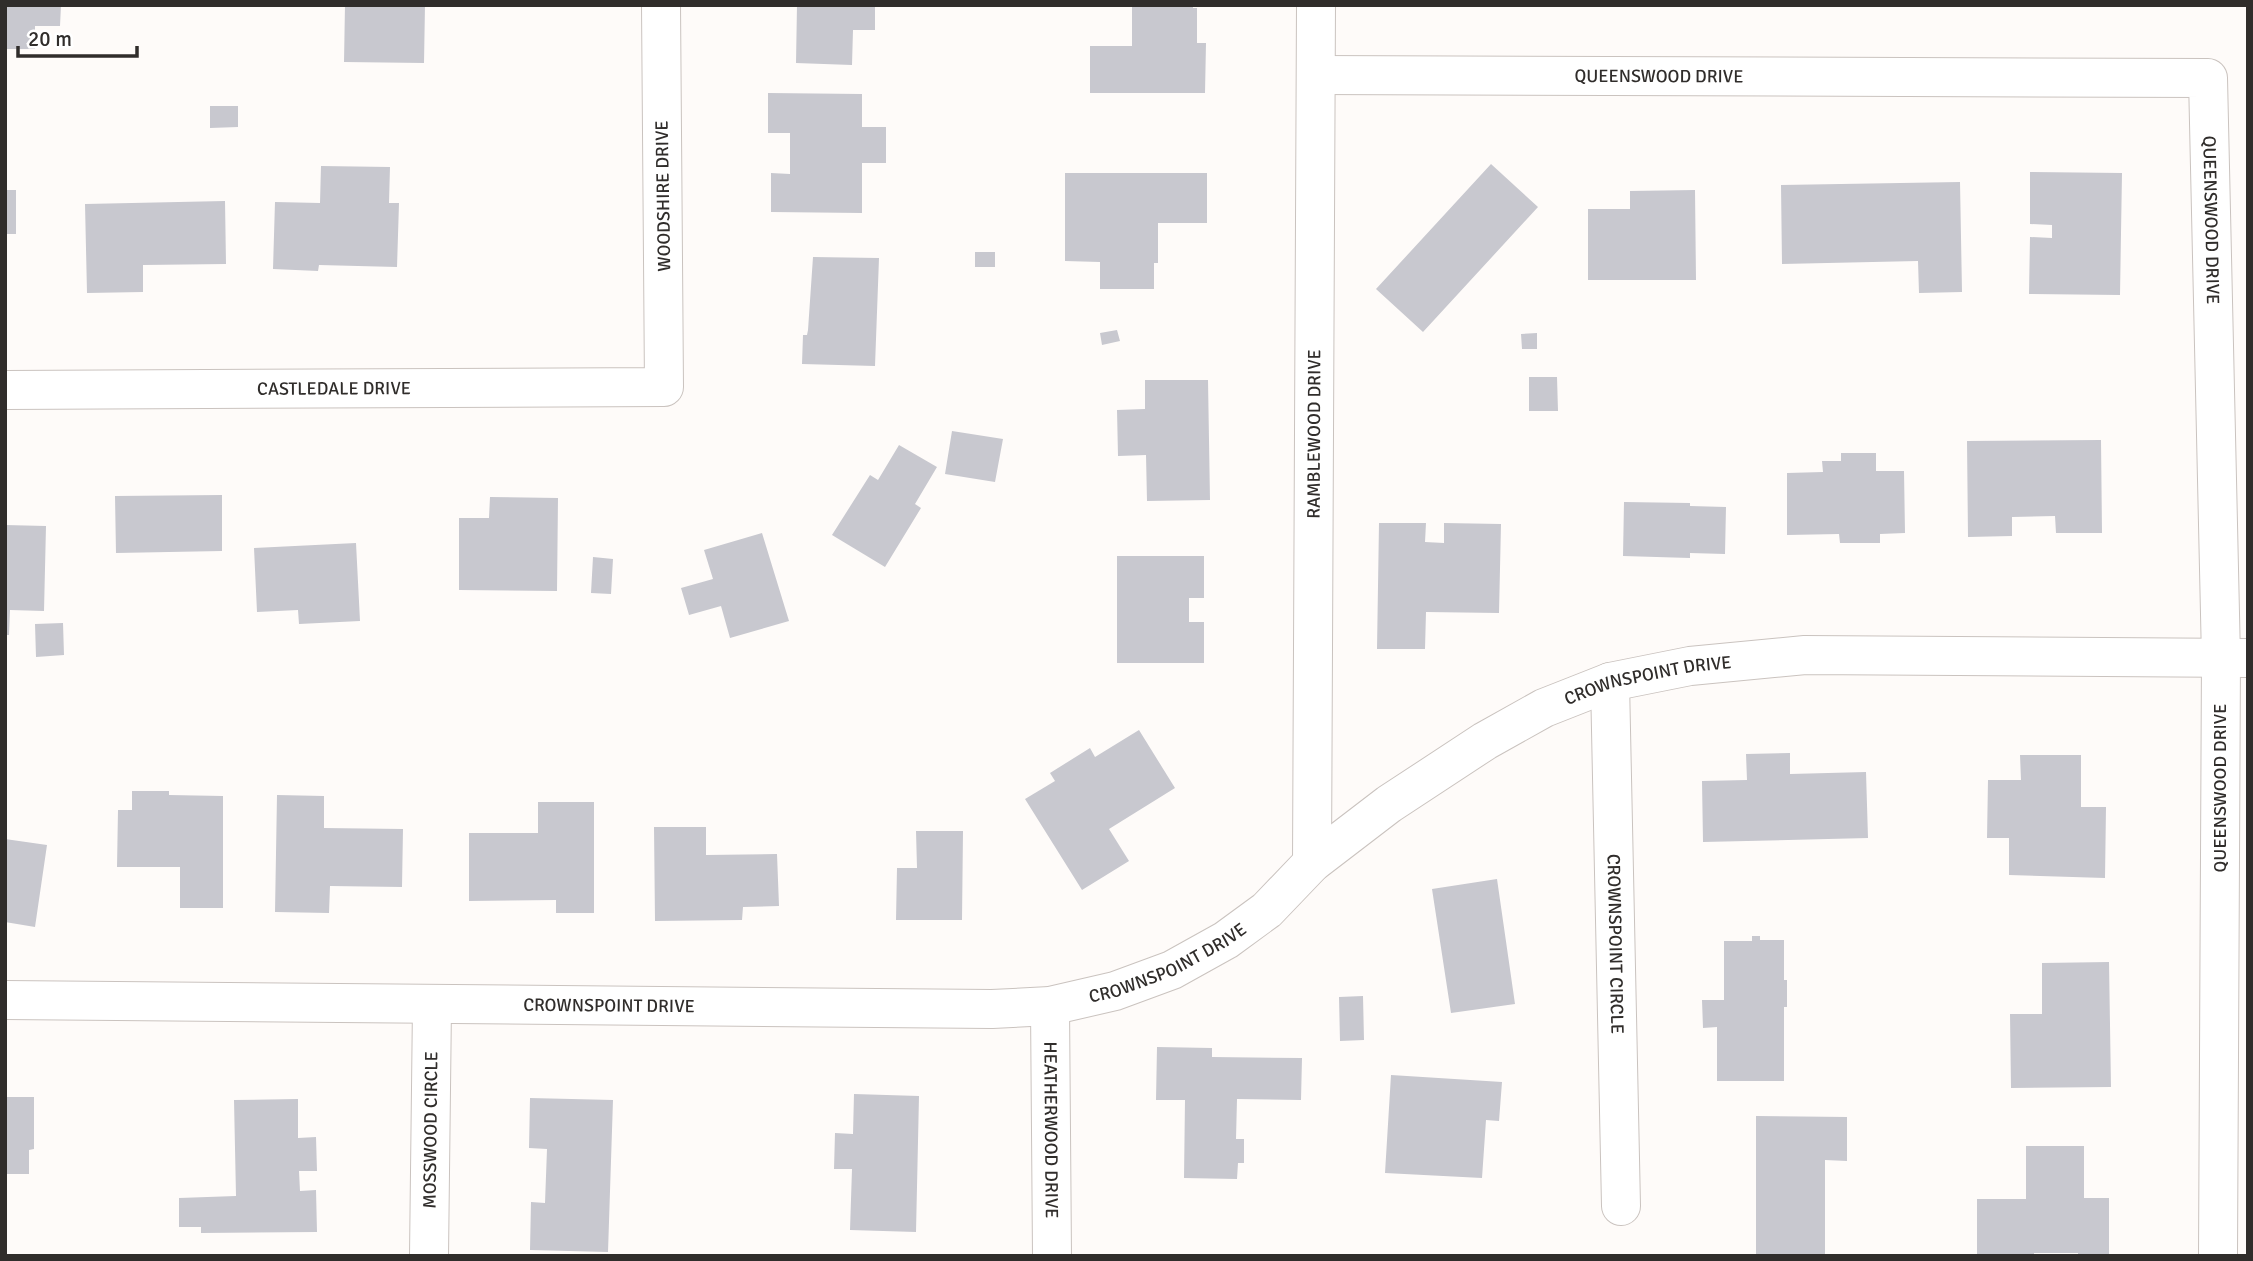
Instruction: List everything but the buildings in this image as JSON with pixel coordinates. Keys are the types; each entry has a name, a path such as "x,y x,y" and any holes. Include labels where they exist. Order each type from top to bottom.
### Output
{"street":[{"name":"WOODSHIRE DRIVE","path":"661,5 664,387"},
{"name":"RAMBLEWOOD DRIVE","path":"1312,863 1316,5"},
{"name":"QUEENSWOOD DRIVE","path":"1316,75 2208,78 2234,658 2218,1256"},
{"name":"CASTLEDALE DRIVE","path":"5,390 664,387"},
{"name":"CROWNSPOINT DRIVE","path":"5,1000 992,1009 1050,1006 1115,991 1172,970 1226,940 1267,910 1312,863 1389,804 1485,741 1544,708 1610,682 1690,666 1805,655 2234,658"},
{"name":"CROWNSPOINT CIRCLE","path":"1610,682 1621,1206"},
{"name":"MOSSWOOD CIRCLE","path":"429,1256 432,1005"},
{"name":"HEATHERWOOD DRIVE","path":"1050,1006 1052,1256"}]}
